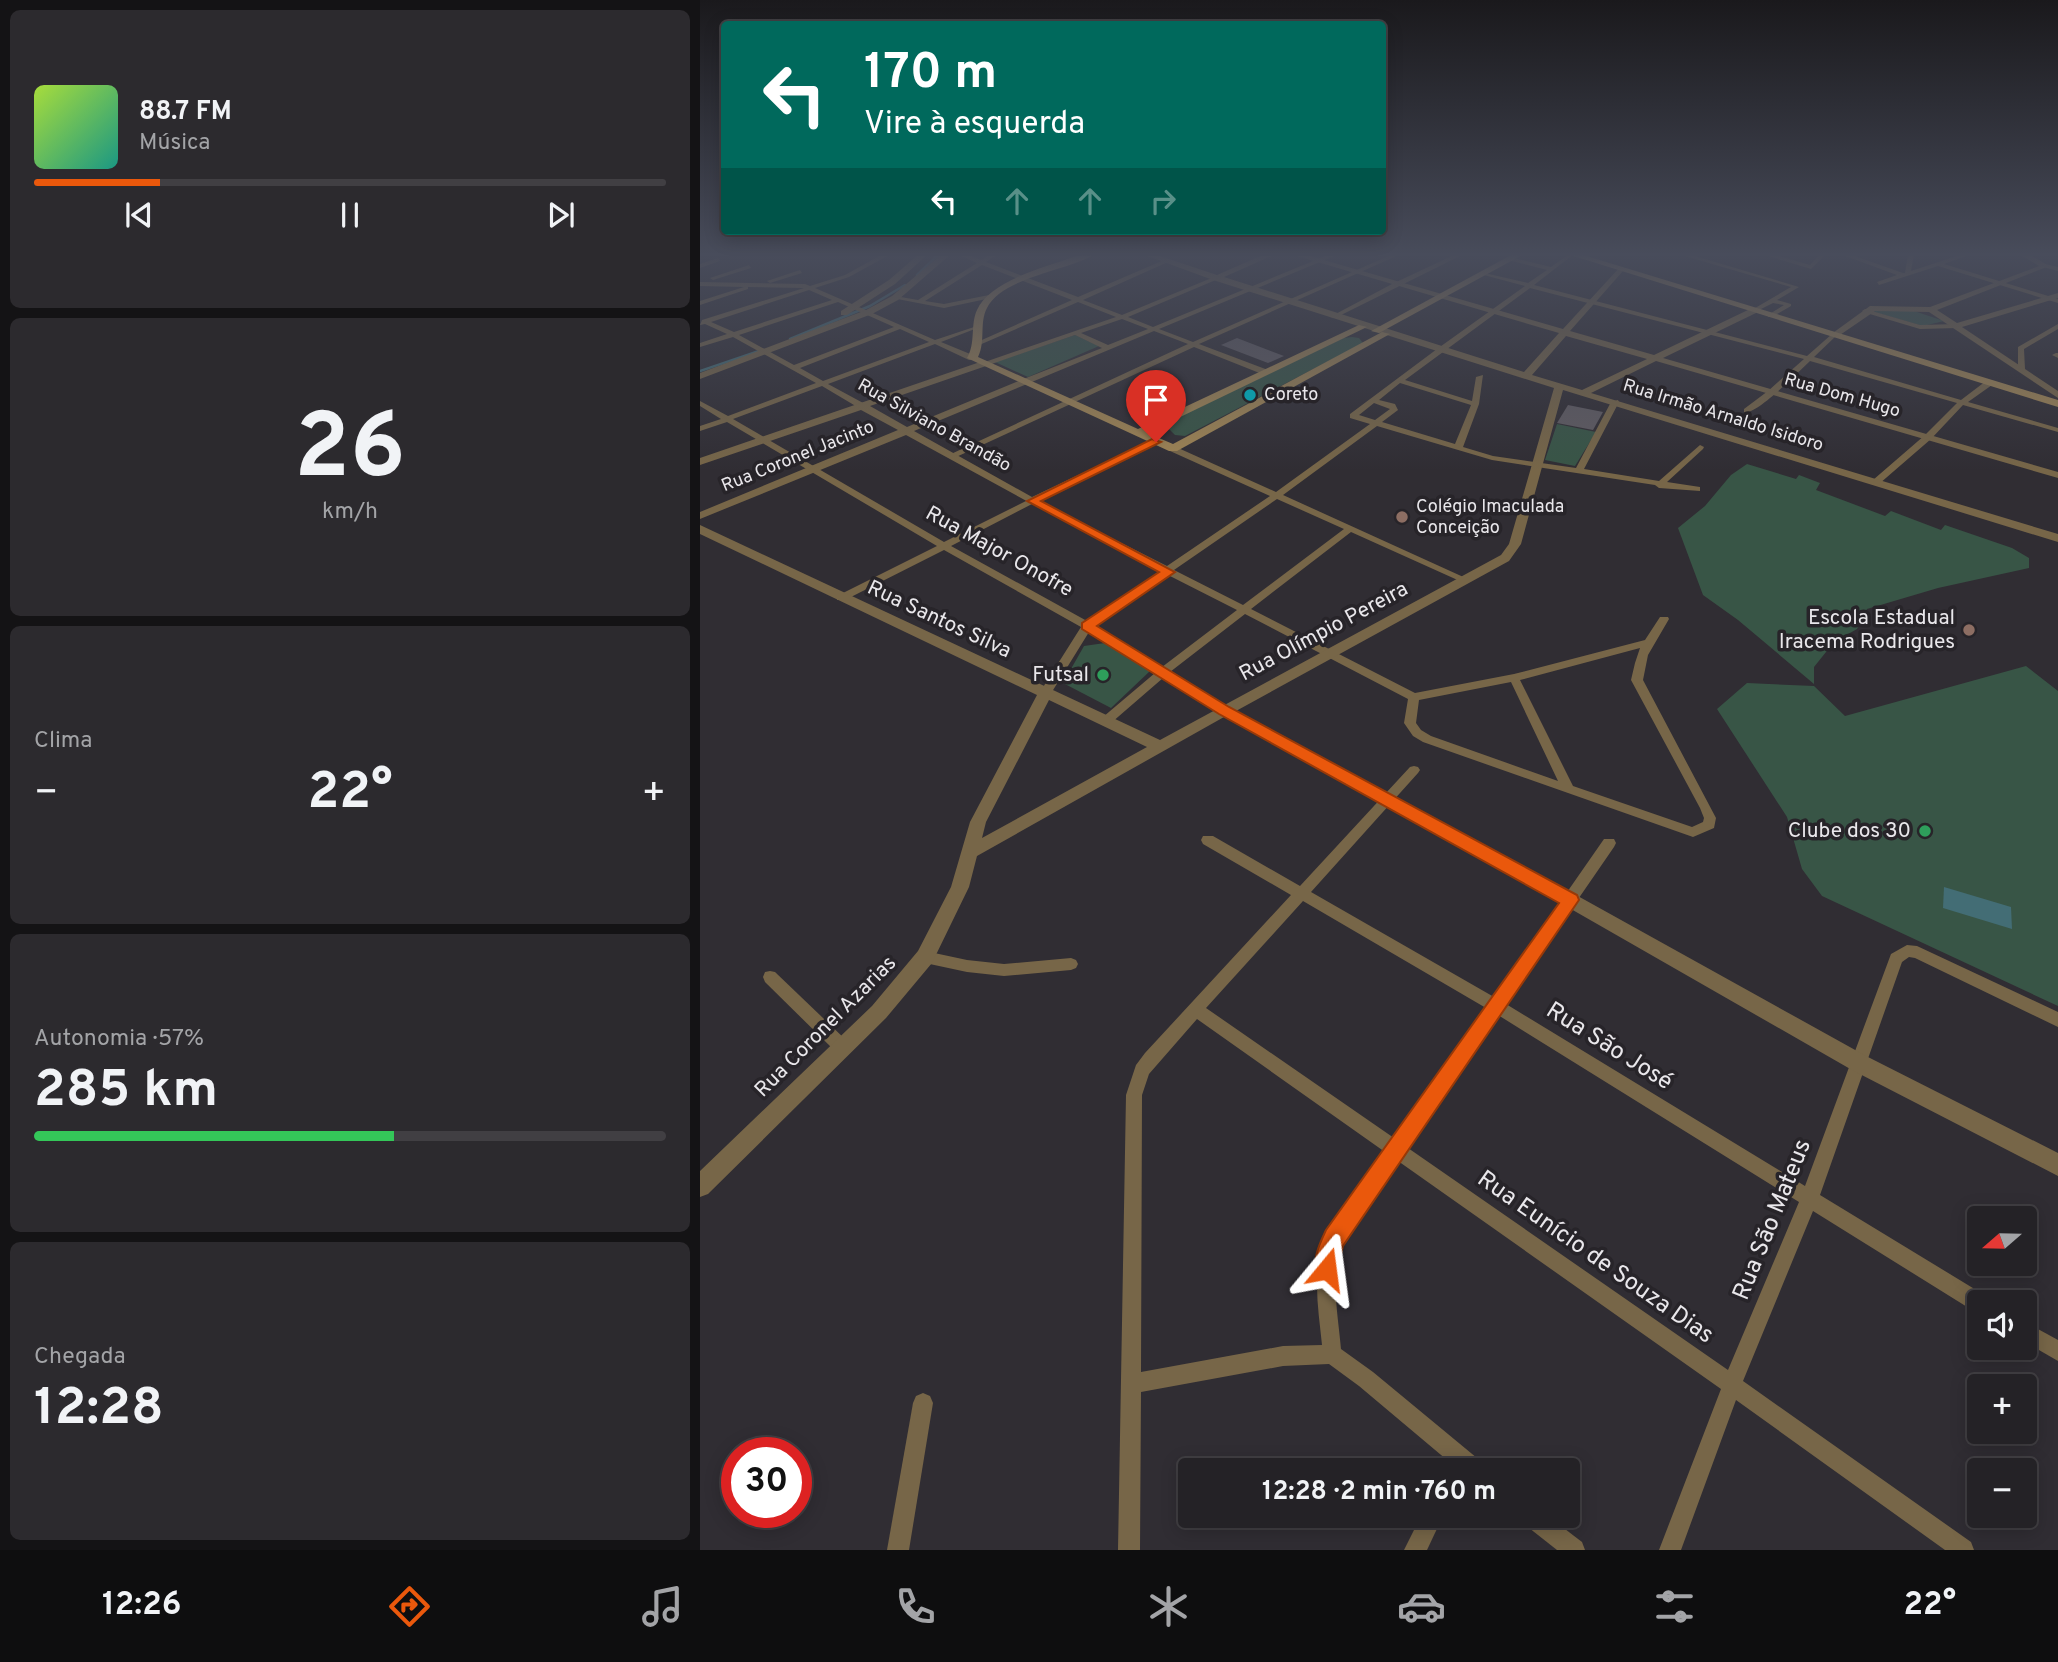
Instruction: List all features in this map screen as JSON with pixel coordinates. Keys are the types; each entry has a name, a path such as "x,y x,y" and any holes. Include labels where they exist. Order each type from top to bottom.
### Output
{"main road":[{"path":"978,327 977,344 972,358 1173,449 1392,326"},
{"path":"1805,326 2058,404"},
{"path":"1138,433 1358,329 1362,337 1380,334"}],"street":[{"name":"Rua Silviano Brandão","path":"719,326 1032,501 1414,697"},
{"path":"700,345 761,326"},
{"path":"700,376 820,326"},
{"path":"977,344 1017,326"},
{"path":"700,462 1095,326"},
{"path":"1146,326 1265,372"},
{"name":"Rua Coronel Jacinto","path":"700,516 1160,326"},
{"path":"954,456 1233,326"},
{"path":"1352,326 1358,329"},
{"path":"1474,326 1353,416 1492,458 1697,489"},
{"name":"Rua Dom Hugo","path":"1541,326 2058,475"},
{"path":"1526,376 1570,326"},
{"path":"1686,326 1808,358 2058,430"},
{"path":"1585,392 1720,326"},
{"path":"1747,411 1845,326"},
{"path":"1918,326 1945,326"},
{"path":"1957,326 2058,395"},
{"path":"2021,369 2020,348 2057,326"},
{"path":"794,368 900,327 972,358"},
{"path":"700,429 978,327"},
{"path":"1076,333 1106,347"},
{"path":"2043,333 2058,338"},
{"name":"Rua Irmão Arnaldo Isidoro","path":"1380,334 1585,392 2058,537"},
{"path":"700,365 761,349"},
{"path":"1458,448 1475,404 1480,377"},
{"path":"1400,381 1475,404"},
{"path":"1876,482 1928,437 1962,402 1989,383"},
{"name":"Rua Olímpio Pereira","path":"968,853 1026,824 1511,552 1560,385"},
{"path":"1046,692 1087,626 1376,425 1394,408 1374,401"},
{"path":"1578,472 1615,402"},
{"name":"Rua Major Onofre","path":"701,405 1164,671 1224,711 1570,900 1859,1063 2058,1166"},
{"path":"841,598 1032,501 1156,442"},
{"path":"1659,485 1700,447"},
{"path":"1173,449 1465,580"},
{"name":"Rua Santos Silva","path":"700,529 1160,747"},
{"path":"1107,720 1164,671 1350,529"},
{"path":"1647,643 1514,678 1414,697 1410,723 1416,733 1427,739 1693,832 1709,825 1710,818 1706,807 1637,680 1638,664 1647,643 1664,619"},
{"path":"1514,678 1568,788"},
{"name":"Rua Coronel Azarias","path":"700,1186 878,1012 925,957 960,887 968,853 990,797 1046,692"},
{"path":"1129,1550 1134,1095 1137,1082 1151,1058 1414,770"},
{"name":"Rua São José","path":"1208,840 1498,1007 1967,1296"},
{"path":"1332,1354 1327,1269 1329,1251 1397,1148 1498,1007 1609,843"},
{"name":"Rua São Mateus","path":"1670,1550 1732,1385 1809,1200 1896,958 1907,951 1917,952 2058,1020"},
{"path":"925,957 967,967 1004,970 1071,964"},
{"path":"770,977 841,1046"},
{"name":"Rua Eunício de Souza Dias","path":"1197,1010 1397,1148 1963,1550"},
{"path":"2037,1338 2058,1351"},
{"path":"1132,1384 1283,1356 1332,1354 1366,1378 1454,1458"},
{"path":"898,1550 923,1403"},
{"path":"1415,1550 1426,1528"},
{"path":"1547,1528 1574,1550"}],"green space":[{"path":"1075,335 1099,346 1028,377 995,362"},
{"path":"1343,338 1359,338 1363,343 1185,436 1175,435 1164,424"},
{"path":"1557,424 1596,432 1575,466 1545,460"},
{"path":"1747,464 1796,479 1799,475 1820,483 1816,490 1885,516 1891,511 1941,530 1945,525 2012,548 2029,558 2029,568 1938,588 1867,609 1857,629 1834,642 1814,667 1814,684 1738,620 1703,595 1678,528 1705,506 1731,475"},
{"path":"1105,643 1150,671 1111,708 1063,683 1084,646"},
{"name":"Clube dos 30","path":"2026,666 2058,691 2058,1006 1822,896 1802,869 1787,817 1717,709 1747,683 1814,686 1845,716"}],"water":[{"path":"1944,887 2011,907 2012,929 1943,908"}],"building":[{"path":"1237,338 1284,356 1268,363 1221,345"},
{"path":"1568,405 1603,412 1593,430 1557,423"}],"waterway":[{"path":"790,339 821,326"},
{"path":"700,371 762,350"}],"place":[{"name":"Coreto","path":"1250,395"},
{"name":"Colégio Imaculada Conceição","path":"1402,517"},
{"name":"Escola Estadual Iracema Rodrigues","path":"1969,630"},
{"name":"Futsal","path":"1103,675"},
{"name":"Clube dos 30","path":"1925,831"}],"route":[{"path":"1156,442 1032,501 1168,572 1087,626 1164,671 1224,711 1570,900 1335,1238 1329,1251 1327,1269"}]}
